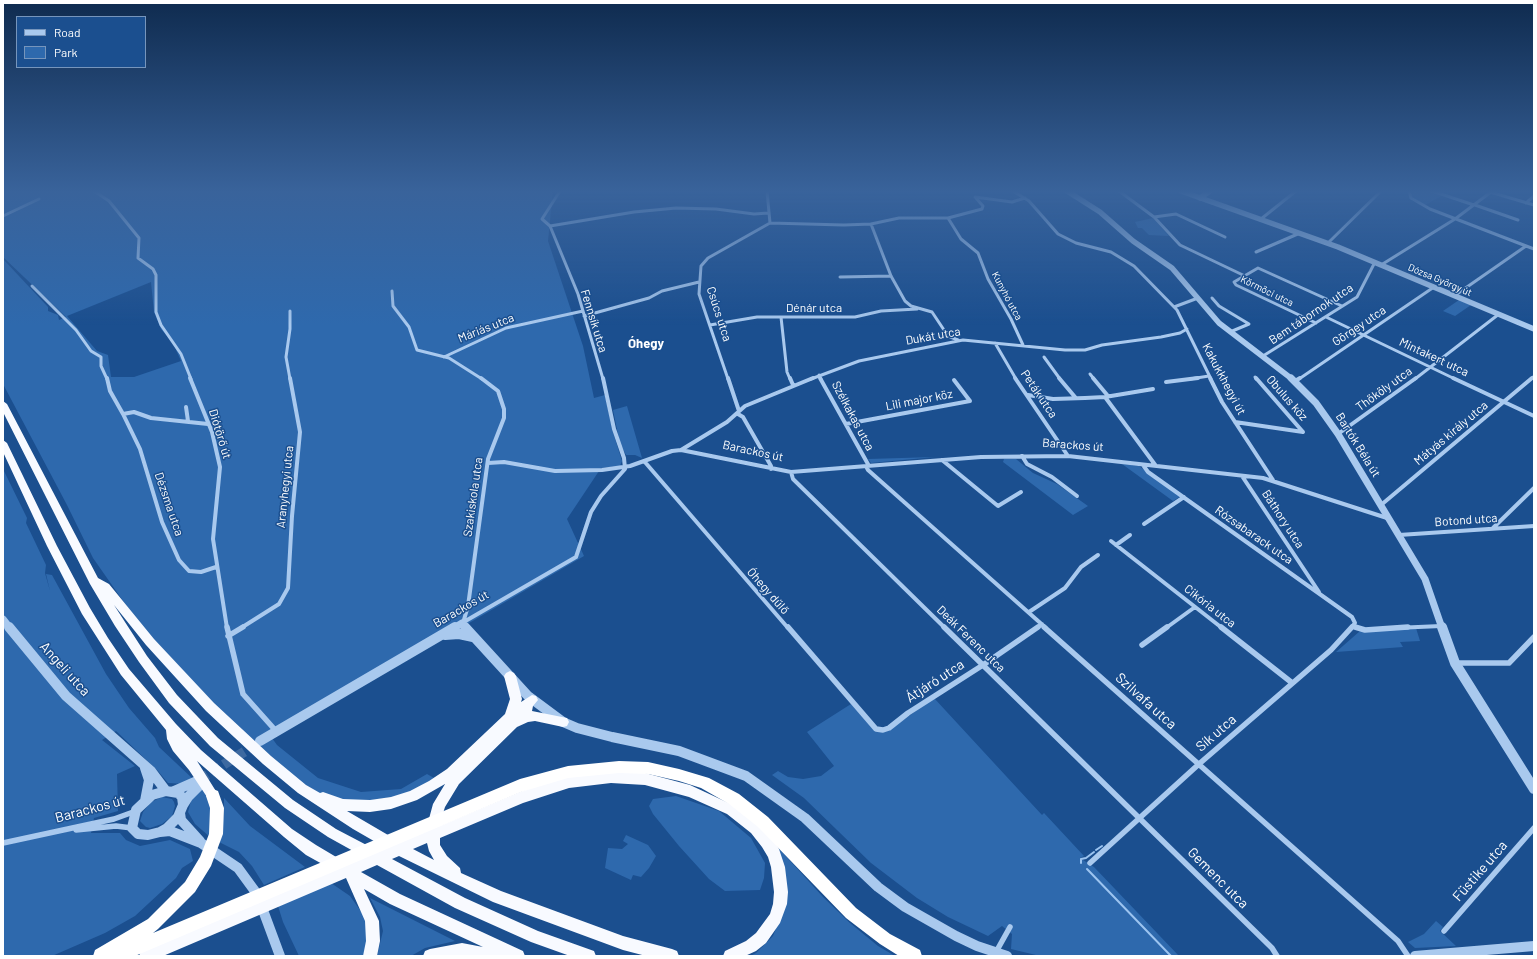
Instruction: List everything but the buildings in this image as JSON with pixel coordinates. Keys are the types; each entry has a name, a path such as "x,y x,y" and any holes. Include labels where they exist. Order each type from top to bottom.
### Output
{"highway":[{"path":"3,404 94,581 118,623 143,660 173,699 214,742 289,804 332,833 391,867 460,903 536,937 589,956"},
{"path":"3,443 52,546 86,612 125,672 172,728 173,739 177,747 230,784 288,833 351,874 395,899 443,923 518,956"},
{"path":"94,581 105,587 150,642 233,730 302,789 357,825 414,857 498,897 623,943 672,956"},
{"path":"498,897 456,874 442,861 434,846 433,826 439,804 450,786 508,723 516,699 510,676"},
{"path":"302,789 332,802 355,806 380,806 403,800 433,785 451,773 529,706 532,700"},
{"path":"508,723 532,716 541,716 563,722"},
{"path":"101,956 153,924 179,900 200,873 212,846 217,820 217,808 213,796 193,757"},
{"path":"116,956 221,918 488,805 540,778 568,772 599,768 648,768 698,781 734,799 756,814 851,913 885,939 914,956"},
{"path":"488,805 560,785 589,779 621,778 645,779 676,786 705,797 731,810 755,829 774,854 778,867 781,892 780,904 775,918 766,932 751,946 730,956"},
{"path":"351,874 358,893 368,910 372,921 373,941 370,956"},
{"path":"146,956 221,918"},
{"path":"430,956 462,950 495,956"}],"street":[{"name":"Diótörő út","path":"137,236 139,238 137,251 138,258 153,269 156,275 156,312 161,325 182,354 212,432 220,467 213,526 216,567 228,636 244,694 247,700 276,731"},
{"name":"Fennsík utca","path":"554,236 583,311 602,375 614,429 622,453 624,468"},
{"name":"Csúcs utca","path":"745,236 728,248 708,258 701,266 698,282 699,294 739,412 771,466 771,469"},
{"path":"876,236 891,276 905,300 917,309 932,312 948,336 963,340"},
{"name":"Kunyhó utca","path":"960,236 978,253 988,279 1011,319 1023,345"},
{"name":"Kakukkhegyi út","path":"1062,236 1076,243 1111,252 1134,266 1181,315 1209,376 1235,422 1273,480"},
{"name":"Bartók Béla út","path":"1127,236 1172,268 1219,323 1295,381 1316,403 1338,434 1425,579 1454,663 1534,789"},
{"path":"1170,236 1180,245 1245,276 1258,268 1342,306"},
{"path":"1220,236 1225,238"},
{"path":"1256,252 1294,236"},
{"name":"Dózsa György út","path":"1308,236 1534,328"},
{"path":"1328,243 1335,236"},
{"path":"1381,265 1429,236"},
{"path":"1499,236 1534,249"},
{"path":"1454,296 1526,246"},
{"name":"Bem tábornok utca","path":"1263,356 1359,295 1375,262"},
{"path":"840,277 891,276"},
{"name":"Körmöci utca","path":"1245,276 1234,283 1316,323"},
{"path":"584,316 649,298 662,291 698,282"},
{"name":"Dézsma utca","path":"32,286 76,330 91,351 101,357 101,366 110,391 140,449 162,522 179,560 189,571 201,572 216,567"},
{"name":"Görgey utca","path":"1295,381 1434,287"},
{"name":"Szakiskola utca","path":"392,291 393,306 409,327 417,350 444,356 464,365 487,381 501,397 504,409 504,418 488,463 468,606 462,623"},
{"path":"1174,307 1198,298"},
{"path":"1212,298 1219,306 1249,324 1230,332"},
{"name":"Dénár utca","path":"710,325 757,317 855,317 881,311 917,309"},
{"name":"Aranyhegyi utca","path":"228,636 279,604 288,588 292,516 300,432 286,357 290,329 290,311"},
{"name":"Máriás utca","path":"444,356 506,328 583,311"},
{"name":"Thököly utca","path":"1338,434 1431,367 1499,314"},
{"path":"781,317 787,372 793,385"},
{"name":"Mintakert utca","path":"1326,317 1534,416"},
{"name":"Dukát utca","path":"681,450 739,412 745,406 793,385 859,361 963,340 1065,350 1085,350 1102,345 1161,337 1187,329"},
{"name":"Peták utca","path":"995,343 1010,370 1068,456"},
{"path":"1044,357 1070,393 1076,397"},
{"path":"1090,374 1156,466"},
{"name":"Szélkakas utca","path":"819,375 867,466"},
{"path":"1166,382 1209,376"},
{"name":"Obulus köz","path":"1235,422 1304,432 1255,377"},
{"name":"Mátyás király utca","path":"1381,505 1533,377"},
{"name":"Lili major köz","path":"846,424 970,401 954,380"},
{"path":"1028,395 1052,399 1106,397 1153,389"},
{"path":"186,407 188,421"},
{"path":"123,414 134,412 151,418 208,424"},
{"name":"Barackos út","path":"260,742 276,731 576,557 591,512 601,496 623,472 624,468 672,451 681,450 791,472 942,460 1022,456 1068,456 1273,480 1389,519"},
{"path":"1022,456 1027,464 1052,477 1077,496"},
{"path":"942,460 998,506 1021,492"},
{"path":"488,463 504,462 561,472 624,468"},
{"name":"Óhegy dűlő","path":"644,462 868,720 876,729 880,730"},
{"name":"Rózsabarack utca","path":"1143,465 1148,472 1355,620"},
{"name":"Szilvafa utca","path":"867,466 868,470 1398,942 1408,956"},
{"name":"Deák Ferenc utca","path":"791,472 794,479 1140,819"},
{"name":"Báthory utca","path":"1242,476 1320,594"},
{"path":"1493,528 1534,488"},
{"path":"1144,524 1184,497"},
{"name":"Botond utca","path":"1398,535 1534,526"},
{"path":"1116,545 1130,536"},
{"name":"Cikória utca","path":"1111,541 1291,682"},
{"path":"1028,612 1065,588 1081,567 1098,555"},
{"path":"1142,645 1195,607"},
{"name":"Angeli utca","path":"3,620 66,696 127,748 170,791"},
{"name":"Sík utca","path":"1090,863 1291,682 1331,650 1353,626 1355,620"},
{"path":"462,623 473,637 532,700 563,722 577,728 612,738 679,751 728,768 746,776 805,818 862,873 892,898 940,928 977,946 1007,956"},
{"name":"Átjáró utca","path":"880,730 889,728 908,713 983,665 1042,624"},
{"path":"1353,626 1365,630 1433,625 1441,626"},
{"path":"441,636 459,634 473,637"},
{"path":"1454,663 1509,663 1534,637"},
{"path":"144,801 149,780 145,766"},
{"path":"160,832 170,825 192,791 200,782 152,795 136,810 132,820 132,828 138,834 143,835 170,831 202,843"},
{"path":"170,791 182,797 182,820 202,843 238,868 251,885 264,909 280,956"},
{"name":"Barackos út","path":"52,834 114,819 136,810"},
{"name":"Gemenc utca","path":"1140,819 1272,948 1277,956"},
{"name":"Barackos út","path":"3,843 99,827 124,826 132,828"},
{"name":"Füstike utca","path":"1444,931 1534,828"},
{"path":"996,953 1000,942 1010,927"},
{"path":"1415,956 1534,946"}],"green space":[{"path":"3,236 549,236 548,241 583,346 594,398 605,395 612,429 622,461 620,466 601,468 567,519 584,556 272,738 277,745 318,778 361,792 401,789 427,774 434,778 416,789 399,796 353,803 318,793 299,781 214,706 162,651 128,608 93,558 67,505 3,384 3,259 48,307 48,311 58,315 59,320 66,317 3,257","holes":["151,282 154,312 161,329 173,343 181,361 134,377 111,377 108,355 97,351 67,316"]},
{"path":"1459,300 1471,305 1455,316 1443,311"},
{"path":"627,406 642,458 635,455 626,455 620,444 613,410"},
{"path":"935,457 871,463 868,459"},
{"path":"1004,459 1016,459 1033,473 1057,484 1088,506 1073,515 1003,462"},
{"path":"1122,464 1139,466 1181,496 1173,501"},
{"path":"3,469 27,518 26,523 46,565 45,573 50,591 46,574 52,575 106,674 129,708 155,738 159,747 192,778 185,784 168,783 158,771 116,731 102,740 135,766 117,774 118,811 94,818 91,833 120,833 126,840 140,846 170,840 190,849 193,861 182,868 176,878 135,916 105,933 52,956 3,956"},
{"path":"1416,628 1420,641 1400,642 1403,647 1336,652 1360,631"},
{"path":"934,698 1042,815 1044,813 1084,856 1080,858 1094,867 1179,956 1040,956 1011,949 1012,934 1002,926 988,936 948,917 917,898 871,863 804,798 772,775 778,771 788,777 803,779 821,776 834,766 807,732 851,704 876,732 879,732 888,731"},
{"path":"202,789 206,794 211,808 210,837 195,824 188,812 191,801 196,793"},
{"path":"676,796 719,811 751,838 765,863 764,878 760,890 725,891 709,879 679,846 653,814 649,806 653,799"},
{"path":"162,797 172,799 174,802 175,806 172,816 162,824 150,828 146,827 140,821 143,812 151,802"},
{"path":"224,798 250,826 305,867 264,885 252,866 239,852 219,842 224,814"},
{"path":"626,835 648,845 656,856 649,868 641,877 633,875 631,880 605,868 608,848 622,849 628,844 623,841"},
{"path":"773,842 823,897 850,923 878,946 895,956 750,956 756,953 773,936 781,916"},
{"path":"331,883 350,896 365,917 367,936 364,956 299,956 283,922 278,906"},
{"path":"370,898 455,941 425,948 411,956 377,956 383,931 380,917"},
{"path":"1436,921 1443,927 1440,931 1456,946 1415,948 1408,942 1424,934"}],"waterway":[{"path":"1096,850 1102,846"},
{"path":"1081,863 1081,859 1086,858 1094,852"},
{"path":"1087,869 1171,956"}],"tunnel":[{"path":"199,780 255,745"}],"district":[{"name":"Óhegy","path":"646,344"}]}
